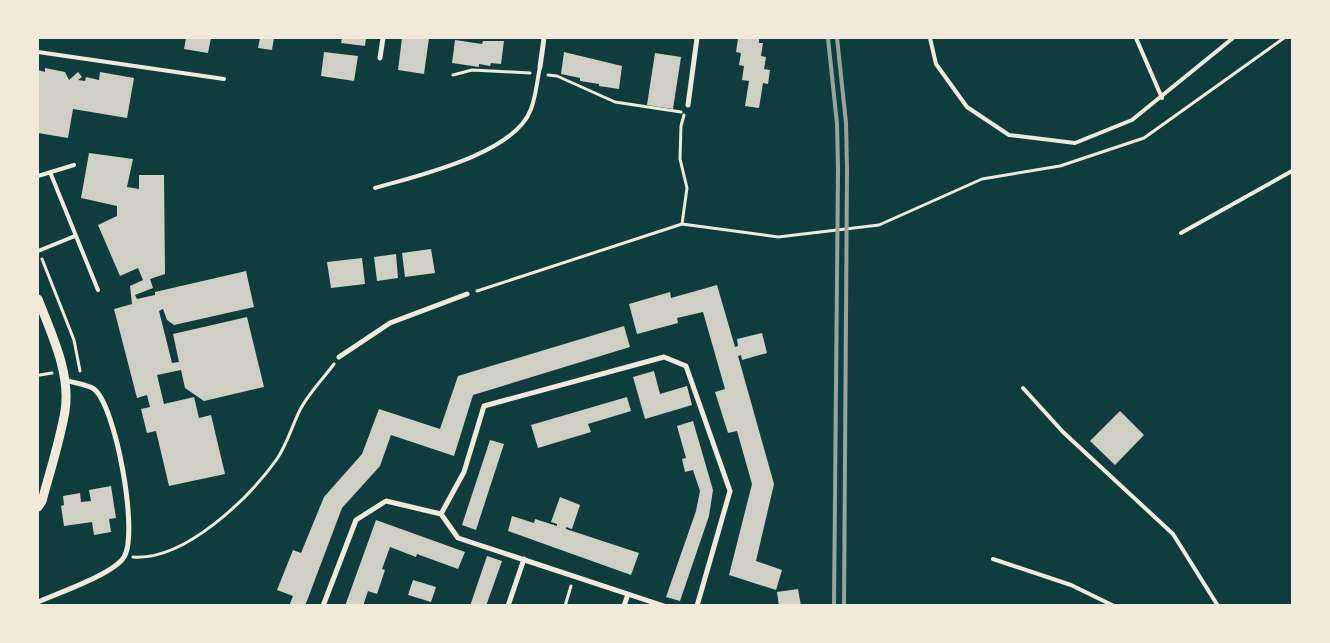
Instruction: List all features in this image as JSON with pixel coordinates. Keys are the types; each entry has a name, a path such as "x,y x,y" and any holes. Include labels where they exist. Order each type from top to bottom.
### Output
{"street":[{"path":"380,58 383,38"},
{"path":"539,70 544,38"},
{"path":"688,105 697,38"},
{"path":"339,357 390,323 467,294"},
{"path":"38,299 55,344 64,380 65,410 42,501 38,507"},
{"path":"441,514 464,472 484,406 664,357 686,366 730,492 697,606"},
{"path":"38,602 114,568 125,556 130,528 128,503 119,453 108,410 94,390 64,380"},
{"path":"323,606 356,520 386,501 441,514 458,538 664,606"},
{"path":"508,606 524,559"},
{"path":"624,606 628,594"}],"lane":[{"path":"930,38 936,64 967,107 1009,135 1075,143 1132,120 1162,98 1233,38"},
{"path":"1136,38 1162,98"},
{"path":"38,52 224,78"},
{"path":"375,188 449,166 491,149 518,127 531,110 539,70"},
{"path":"38,176 74,165"},
{"path":"1181,233 1292,171"},
{"path":"50,172 98,290"},
{"path":"38,251 75,236"},
{"path":"1023,388 1063,432 1173,534 1218,606"},
{"path":"993,559 1071,586 1114,606"}],"path":[{"path":"454,75 472,70 539,70 615,102 685,113 681,126 680,159 687,188 682,224"},
{"path":"467,294 682,224 778,237 879,225"},
{"path":"38,251 74,340 80,371"},
{"path":"125,556 145,558 187,543 236,505 277,458 301,408 339,357"},
{"path":"565,606 575,576"}],"building":[{"path":"186,38 211,38 208,53 184,49"},
{"path":"260,38 274,38 272,50 258,48"},
{"path":"342,38 366,38 365,46 341,43"},
{"path":"402,38 429,38 424,74 398,70"},
{"path":"734,38 759,38 759,43 763,43 761,56 766,57 764,69 770,70 768,84 763,83 759,108 745,106 749,81 742,80 744,66 739,65 741,53 736,52 738,39"},
{"path":"455,40 482,44 483,41 504,41 501,64 491,63 490,66 479,64 479,67 452,63"},
{"path":"324,52 358,56 354,81 321,76"},
{"path":"564,52 622,66 619,89 599,86 599,84 580,81 580,78 561,74"},
{"path":"655,53 681,57 673,109 647,105"},
{"path":"45,68 65,72 69,80 78,72 82,77 78,80 85,81 86,77 99,80 100,72 134,78 127,118 73,109 68,138 38,133 38,70 45,72"},
{"path":"89,153 133,159 127,187 139,189 139,175 164,175 165,274 150,279 153,288 135,295 137,299 155,295 155,292 246,271 254,307 174,325 167,320 163,309 159,311 172,363 179,362 173,334 247,317 264,387 204,401 185,388 181,370 157,375 164,404 194,397 199,418 211,415 225,474 169,486 156,431 147,433 141,409 150,407 147,395 137,398 114,309 132,304 130,286 143,280 138,268 120,276 98,225 117,216 117,206 81,198"},
{"path":"431,249 435,273 405,277 402,253"},
{"path":"396,254 398,278 377,281 374,257"},
{"path":"362,258 365,284 331,288 327,262"},
{"path":"717,285 735,347 738,346 737,339 762,333 767,353 742,360 741,355 738,356 774,484 756,561 782,570 776,590 729,575 752,484 737,431 728,433 715,392 725,389 703,312 677,318 678,323 637,334 629,304 670,292 671,298"},
{"path":"624,326 630,347 473,395 454,456 391,435 380,466 342,508 305,606 289,606 293,596 277,590 293,550 301,553 324,497 362,454 379,409 440,429 458,376"},
{"path":"654,371 660,394 687,386 692,405 645,419 633,377"},
{"path":"627,397 631,411 588,424 591,432 538,448 531,425"},
{"path":"1120,411 1144,435 1115,465 1090,441"},
{"path":"693,421 713,490 709,516 680,601 666,597 696,511 700,491 693,470 685,472 682,459 686,458 677,426"},
{"path":"490,440 504,444 476,530 462,525"},
{"path":"111,486 116,518 109,519 111,532 94,535 92,522 64,526 61,506 64,505 63,496 80,493 81,502 91,501 89,490"},
{"path":"560,497 580,505 572,529 566,527 566,529 639,553 631,575 508,531 512,516 534,523 535,519 557,526 557,524 551,522"},
{"path":"376,520 465,552 458,569 417,554 416,557 390,547 382,569 385,570 377,594 368,591 363,606 345,606"},
{"path":"487,556 502,561 486,606 470,606"},
{"path":"413,580 436,587 431,602 408,595"},
{"path":"798,589 801,606 779,606 777,592"}],"railway":[{"path":"828,38 837,124 838,169 834,606"},
{"path":"837,38 846,123 847,169 844,606"}]}
